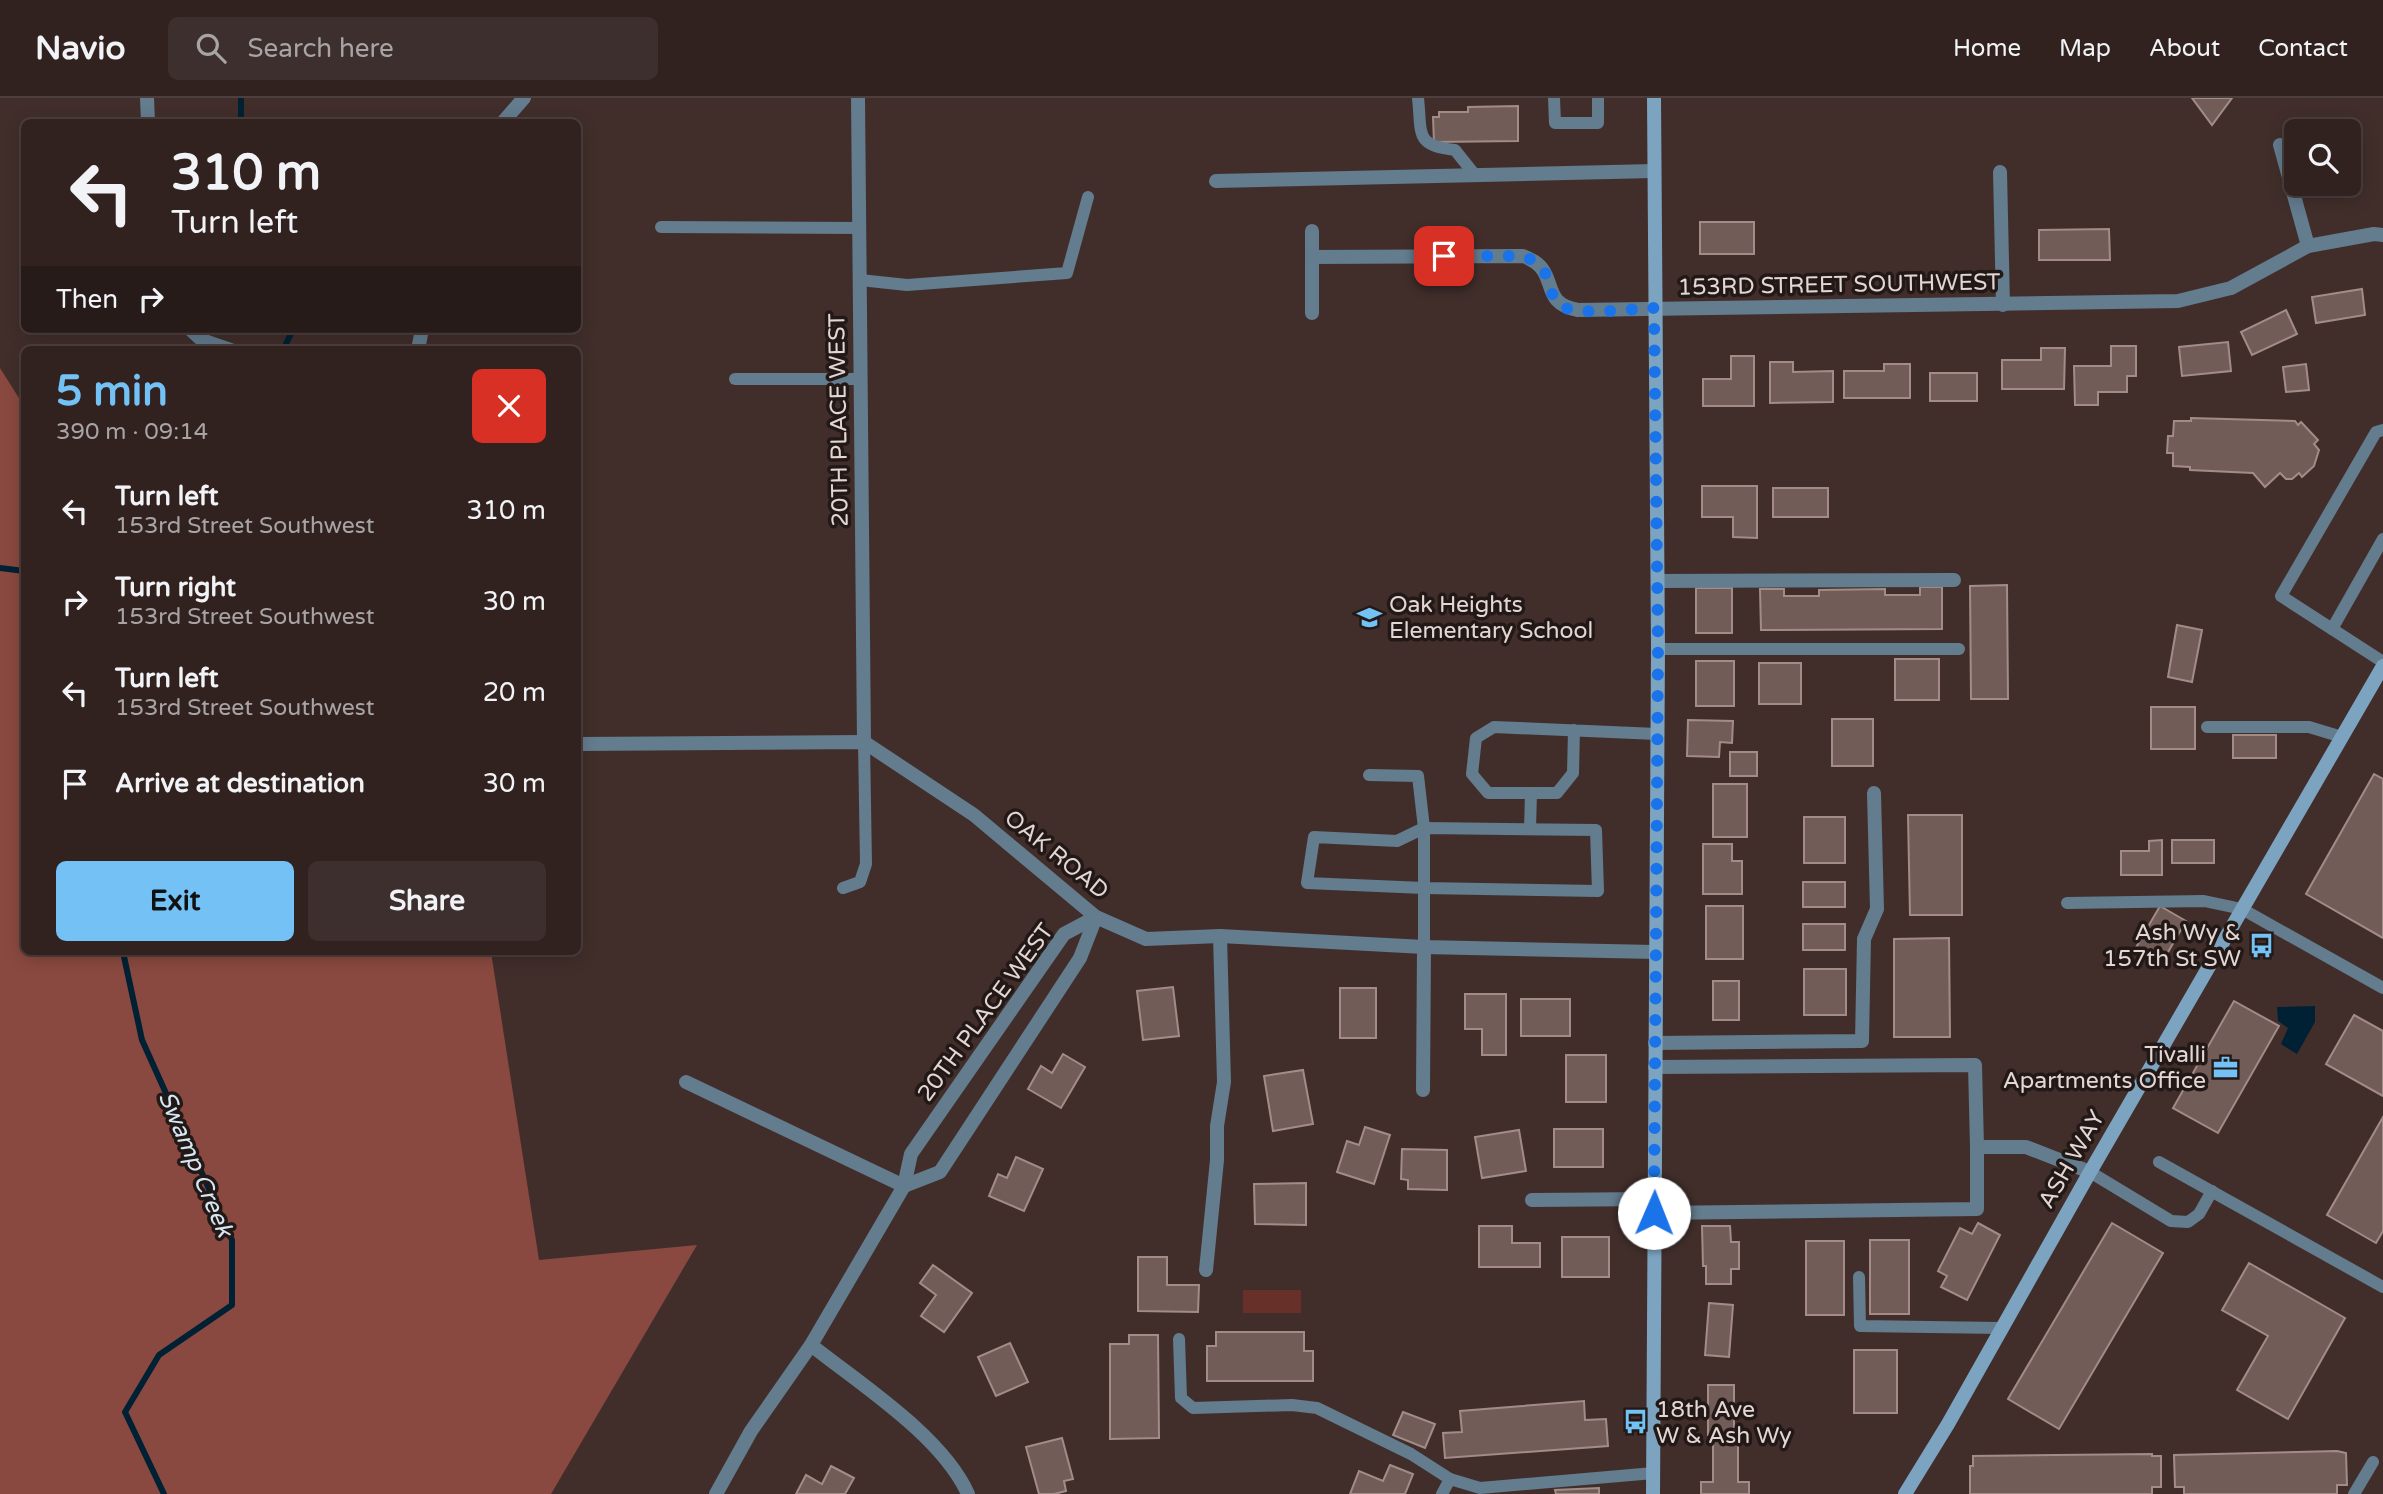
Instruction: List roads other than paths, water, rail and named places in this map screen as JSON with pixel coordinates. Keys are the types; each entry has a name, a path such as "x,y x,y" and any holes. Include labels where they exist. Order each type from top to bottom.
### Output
{"street":[{"path":"147,98 148,119"},
{"path":"506,119 524,98"},
{"name":"20TH PLACE WEST","path":"858,98 864,742"},
{"path":"1653,1494 1658,649 1654,98"},
{"path":"2280,145 2308,246"},
{"path":"1216,181 1654,170"},
{"path":"2000,172 2003,305"},
{"path":"1312,231 1312,313"},
{"name":"153RD STREET SOUTHWEST","path":"1312,257 1523,256 1542,266 1557,302 1566,308 1578,310 2003,305 2178,301 2231,288 2308,246 2374,234 2383,235"},
{"path":"194,333 202,340 219,346"},
{"path":"1658,581 1954,580"},
{"name":"ASH WAY","path":"1905,1494 1948,1424 2383,664"},
{"path":"581,744 864,742"},
{"name":"OAK ROAD","path":"864,742 974,815 1097,917 1146,939 1220,936 1424,947 1655,952"},
{"path":"1655,1043 1862,1041 1864,939 1877,909 1874,793"},
{"name":"20TH PLACE WEST","path":"716,1494 751,1430 811,1345 904,1185 911,1154 1064,934 1097,917"},
{"name":"20TH PLACE WEST","path":"904,1185 940,1172 1080,958 1097,917"},
{"path":"1206,1270 1217,1160 1217,1126 1224,1082 1220,936"},
{"path":"1423,1090 1424,947"},
{"path":"1532,1200 1654,1206 1977,1209 1975,1065 1655,1067"},
{"path":"686,1082 904,1185"},
{"path":"1977,1147 2026,1147 2090,1172"},
{"path":"811,1345 915,1427 960,1477 968,1494"}],"lane":[{"path":"1418,98 1422,137 1433,148 1455,150 1475,175"},
{"path":"1554,98 1555,123 1598,123 1598,98"},
{"path":"860,280 907,285 1067,273 1088,197"},
{"path":"661,227 859,229"},
{"path":"735,379 860,379"},
{"path":"2383,430 2376,432 2281,596 2383,664"},
{"path":"2332,629 2383,539"},
{"path":"1658,649 1959,649"},
{"path":"1574,730 1573,773 1557,793 1488,793 1472,775 1476,738 1494,727 1574,730 1657,734"},
{"path":"2207,727 2309,727 2342,737"},
{"path":"843,888 860,882 866,864 864,742"},
{"path":"1369,775 1418,776 1424,828 1424,947"},
{"path":"1530,829 1531,793"},
{"path":"1424,828 1530,829 1596,830 1598,891 1307,883 1314,837 1397,841 1424,828"},
{"path":"2067,903 2204,901 2242,909 2383,988"},
{"path":"2159,1162 2383,1287"},
{"path":"2090,1172 2171,1221 2180,1223 2188,1222 2199,1214 2212,1191"},
{"path":"1859,1277 1860,1326 2001,1328"},
{"path":"1179,1339 1181,1398 1193,1408 1292,1405 1317,1408 1411,1454 1450,1479 1480,1488 1526,1489 1654,1473"},
{"path":"2354,1494 2373,1462"},
{"path":"1443,1494 1450,1479"}],"water":[{"path":"2315,1006 2315,1022 2297,1054 2281,1044 2288,1028 2278,1021 2277,1007"}],"waterway":[{"name":"Swamp Creek","path":"241,98 241,119"},
{"name":"Swamp Creek","path":"286,344 291,333"},
{"path":"0,568 21,571"},
{"name":"Swamp Creek","path":"124,955 142,1040 232,1240 232,1305 159,1355 125,1412 164,1494"}],"place":[{"name":"Oak Heights Elementary School","path":"1369,617"},
{"name":"Ash Wy & 157th St SW","path":"2261,945"},
{"name":"Tivalli Apartments Office","path":"2226,1067"},
{"name":"18th Ave W & Ash Wy","path":"1636,1422"}]}
